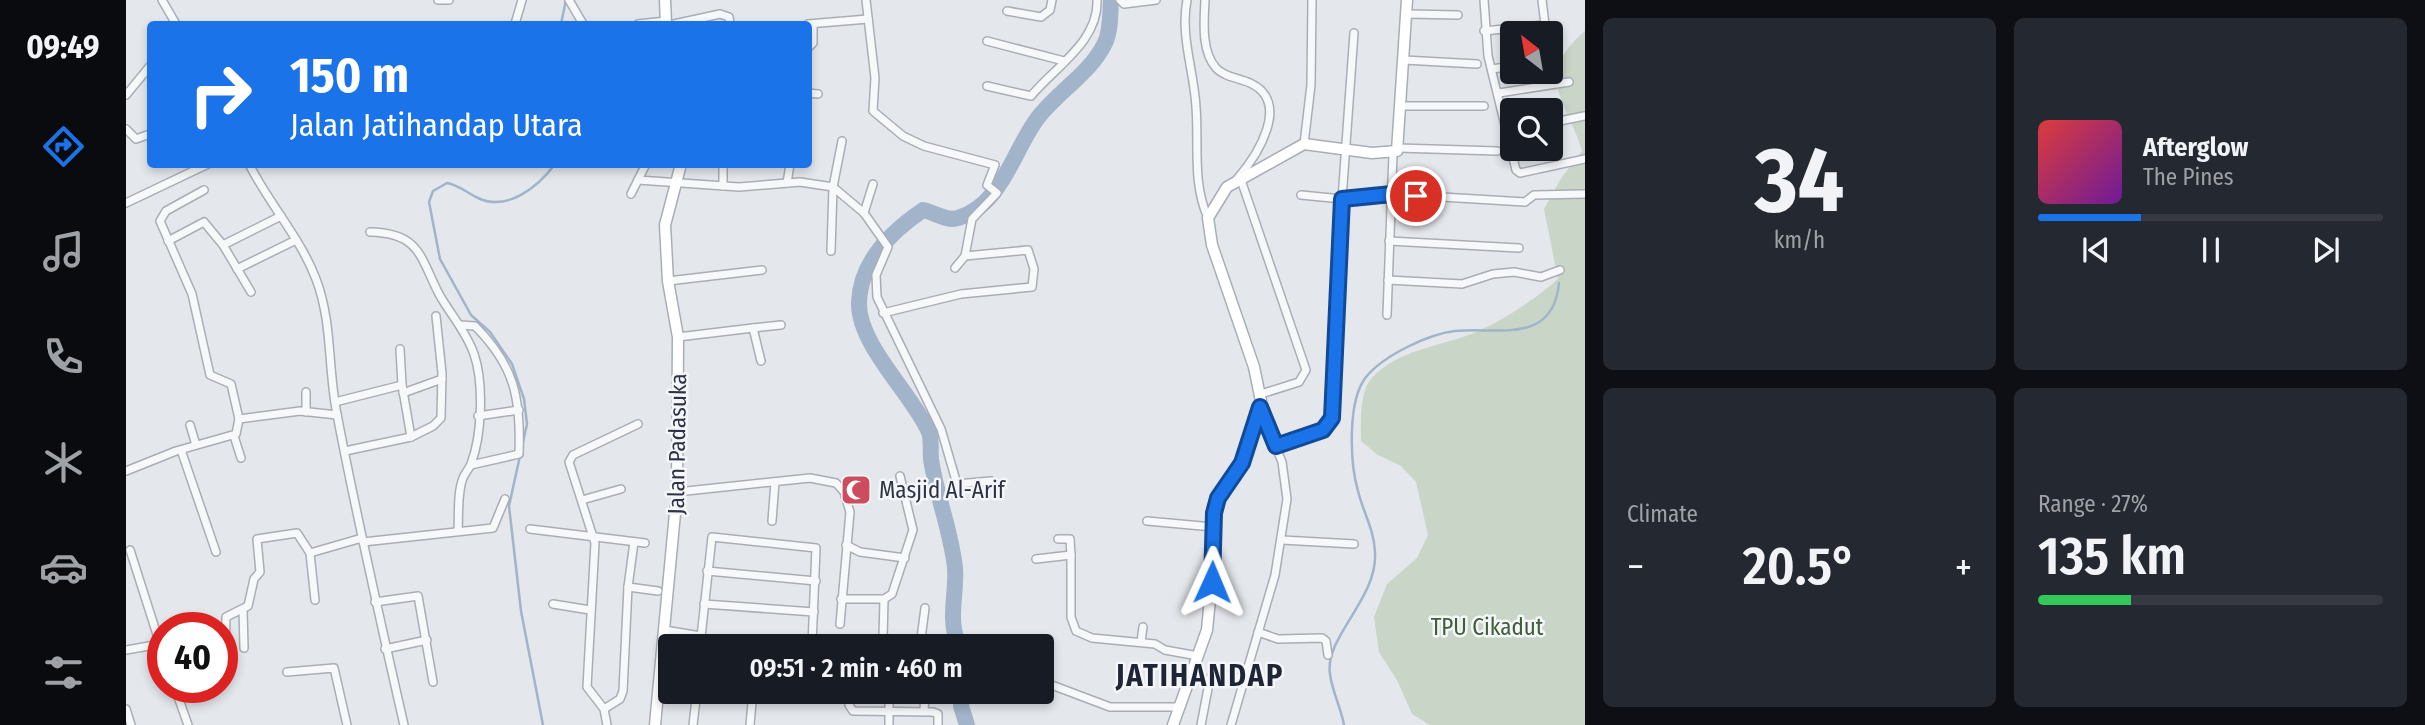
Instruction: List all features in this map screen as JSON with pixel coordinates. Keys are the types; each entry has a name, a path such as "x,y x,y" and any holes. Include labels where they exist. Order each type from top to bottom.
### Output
{"street":[{"path":"162,0 174,21"},
{"path":"438,0 449,0"},
{"path":"516,21 522,0"},
{"path":"569,0 581,21"},
{"path":"665,0 669,21"},
{"path":"866,0 875,78 873,111 903,136 924,146 995,165 987,185 998,193 969,226 965,256 955,268"},
{"path":"1007,11 1041,17 1050,10 1052,0"},
{"path":"987,86 1028,97 1094,26 1097,0"},
{"path":"1121,0 1124,4 1156,0"},
{"path":"1173,725 1177,707 1207,630 1213,568 1213,527 1218,498 1242,463 1260,407 1261,394 1212,244 1195,147 1197,108 1185,22 1187,0"},
{"path":"1205,0 1205,30 1212,63 1217,71 1253,84 1268,101 1270,110 1264,139 1208,218"},
{"path":"1304,144 1311,85 1312,0"},
{"path":"1387,315 1389,241 1407,0"},
{"path":"1485,0 1484,31 1500,98"},
{"path":"1542,0 1544,21"},
{"path":"680,21 720,14 729,17 730,21"},
{"path":"1407,14 1458,15"},
{"path":"812,24 868,19"},
{"path":"1484,31 1500,30"},
{"path":"1276,446 1323,430 1332,418 1342,199 1354,33"},
{"path":"987,40 1064,61"},
{"path":"1404,60 1477,64"},
{"path":"1492,69 1500,68"},
{"path":"126,95 147,70"},
{"path":"1499,93 1569,82"},
{"path":"812,93 818,94"},
{"path":"1401,106 1484,106"},
{"path":"1563,120 1584,116"},
{"path":"126,129 136,139 147,135"},
{"path":"831,251 833,187 842,141"},
{"path":"1234,183 1304,144 1346,150 1497,151"},
{"path":"1513,161 1520,173 1585,159"},
{"path":"126,203 200,168"},
{"path":"251,168 296,240 321,297 330,344 337,415 385,649 404,725"},
{"path":"631,194 644,168"},
{"name":"Jalan Padasuka","path":"655,725 677,492 678,337 668,281 665,225 680,168"},
{"path":"723,168 723,186"},
{"path":"787,183 789,168"},
{"path":"638,180 675,185 787,183 833,187 864,213 888,247 876,275 877,297 941,429 957,484 991,481"},
{"path":"1234,183 1306,370 1299,382 1261,394"},
{"path":"864,213 873,184"},
{"path":"204,190 162,216 161,228 192,294 210,375 230,383 239,419 234,436 241,458"},
{"path":"1301,195 1342,199 1392,194 1525,202 1534,195 1585,194"},
{"path":"223,245 281,216"},
{"path":"168,241 204,222 223,245 251,292"},
{"path":"370,232 384,232 410,241 421,255 439,294 460,325 473,353 481,383 471,465 462,479 458,531"},
{"path":"237,269 296,240"},
{"path":"1389,241 1519,248"},
{"path":"883,313 961,294 1032,287 1034,269 1028,250 965,256"},
{"path":"668,281 762,270"},
{"path":"1388,280 1462,284 1493,274 1514,272 1541,277 1560,270"},
{"path":"345,451 411,436 433,426 441,418 442,379 436,316"},
{"path":"460,325 475,326 499,353 516,389 519,410 519,454 471,465"},
{"path":"678,337 781,325"},
{"path":"753,328 761,361"},
{"path":"400,349 402,389 411,436"},
{"path":"335,402 442,379"},
{"path":"306,392 306,412"},
{"path":"1231,725 1275,575 1287,499 1285,478 1276,446 1260,407"},
{"path":"478,416 519,410"},
{"path":"239,419 306,412 337,415"},
{"path":"607,725 604,709 587,687 594,537 570,458 638,424"},
{"path":"190,425 196,445"},
{"path":"126,471 196,445 234,436"},
{"path":"181,450 216,552"},
{"path":"841,599 884,599 892,594 905,558 913,524 900,476"},
{"path":"677,492 810,478 836,483 848,502 850,513 841,624"},
{"path":"772,521 775,482"},
{"path":"582,500 621,489"},
{"path":"310,553 363,540 495,527 505,499"},
{"path":"1147,521 1213,527"},
{"path":"530,530 645,543"},
{"path":"238,612 248,606 254,579 260,572 257,539 295,531 310,553 315,600"},
{"path":"702,634 712,537 814,547 817,551 812,634"},
{"path":"1058,539 1070,539 1071,625 1092,638 1141,642 1198,656"},
{"path":"1282,540 1354,544"},
{"path":"604,709 620,699 624,691 628,587 634,542"},
{"path":"846,545 860,552 905,558"},
{"path":"130,551 150,612"},
{"path":"1036,559 1071,555"},
{"path":"707,570 816,581"},
{"path":"628,587 658,591"},
{"path":"375,602 418,596 433,682"},
{"path":"883,634 884,599"},
{"path":"553,604 590,610"},
{"path":"704,604 814,612"},
{"path":"919,634 925,608"},
{"path":"243,610 244,648"},
{"path":"1141,642 1143,627"},
{"path":"664,630 679,634"},
{"path":"1258,632 1278,639 1322,638 1326,641 1328,655"},
{"path":"385,649 427,640"},
{"path":"126,650 147,648"},
{"path":"286,672 334,668 346,725"},
{"path":"1201,725 1210,678 1215,674 1245,679"},
{"path":"1054,686 1110,707 1177,707"},
{"path":"180,703 188,725"},
{"path":"693,725 695,704"},
{"path":"750,725 752,704"},
{"path":"849,704 853,711 933,712 938,714 938,725"},
{"path":"888,704 889,725"},
{"path":"924,704 924,711"},
{"path":"126,709 131,725"}],"green space":[{"name":"TPU Cikadut","path":"1585,31 1585,725 1430,725 1412,714 1398,682 1379,652 1374,617 1387,584 1417,558 1428,535 1416,482 1401,466 1378,455 1361,441 1364,393 1371,379 1394,361 1489,326 1520,308 1558,279 1544,209 1562,177 1582,151 1558,89 1558,84 1563,84 1563,57"}],"waterway":[{"path":"562,21 566,0"},
{"path":"955,634 955,568 933,472 929,432 867,336 861,319 861,288 865,274 880,249 900,228 923,210 954,219 986,202 1005,176 1037,119 1099,54 1108,33 1111,0"},
{"path":"543,725 521,611 509,506 527,424 524,399 512,364 490,332 471,315 440,259 429,202 433,191 447,183 489,202 511,199 531,189 551,168"},
{"path":"1344,725 1331,680 1330,660 1342,632 1368,586 1374,569 1375,552 1353,465 1353,416 1360,388 1366,377 1383,361 1432,336 1455,331 1521,329 1535,324 1546,316 1555,303 1559,283"},
{"path":"961,704 967,725"}],"place":[{"name":"Masjid Al-Arif","path":"856,490"}],"district":[{"name":"JATIHANDAP","path":"1200,676"}],"route":[{"path":"1212,582 1214,513 1218,498 1242,463 1260,407 1276,446 1323,430 1332,418 1342,199 1392,194 1416,196"}]}
